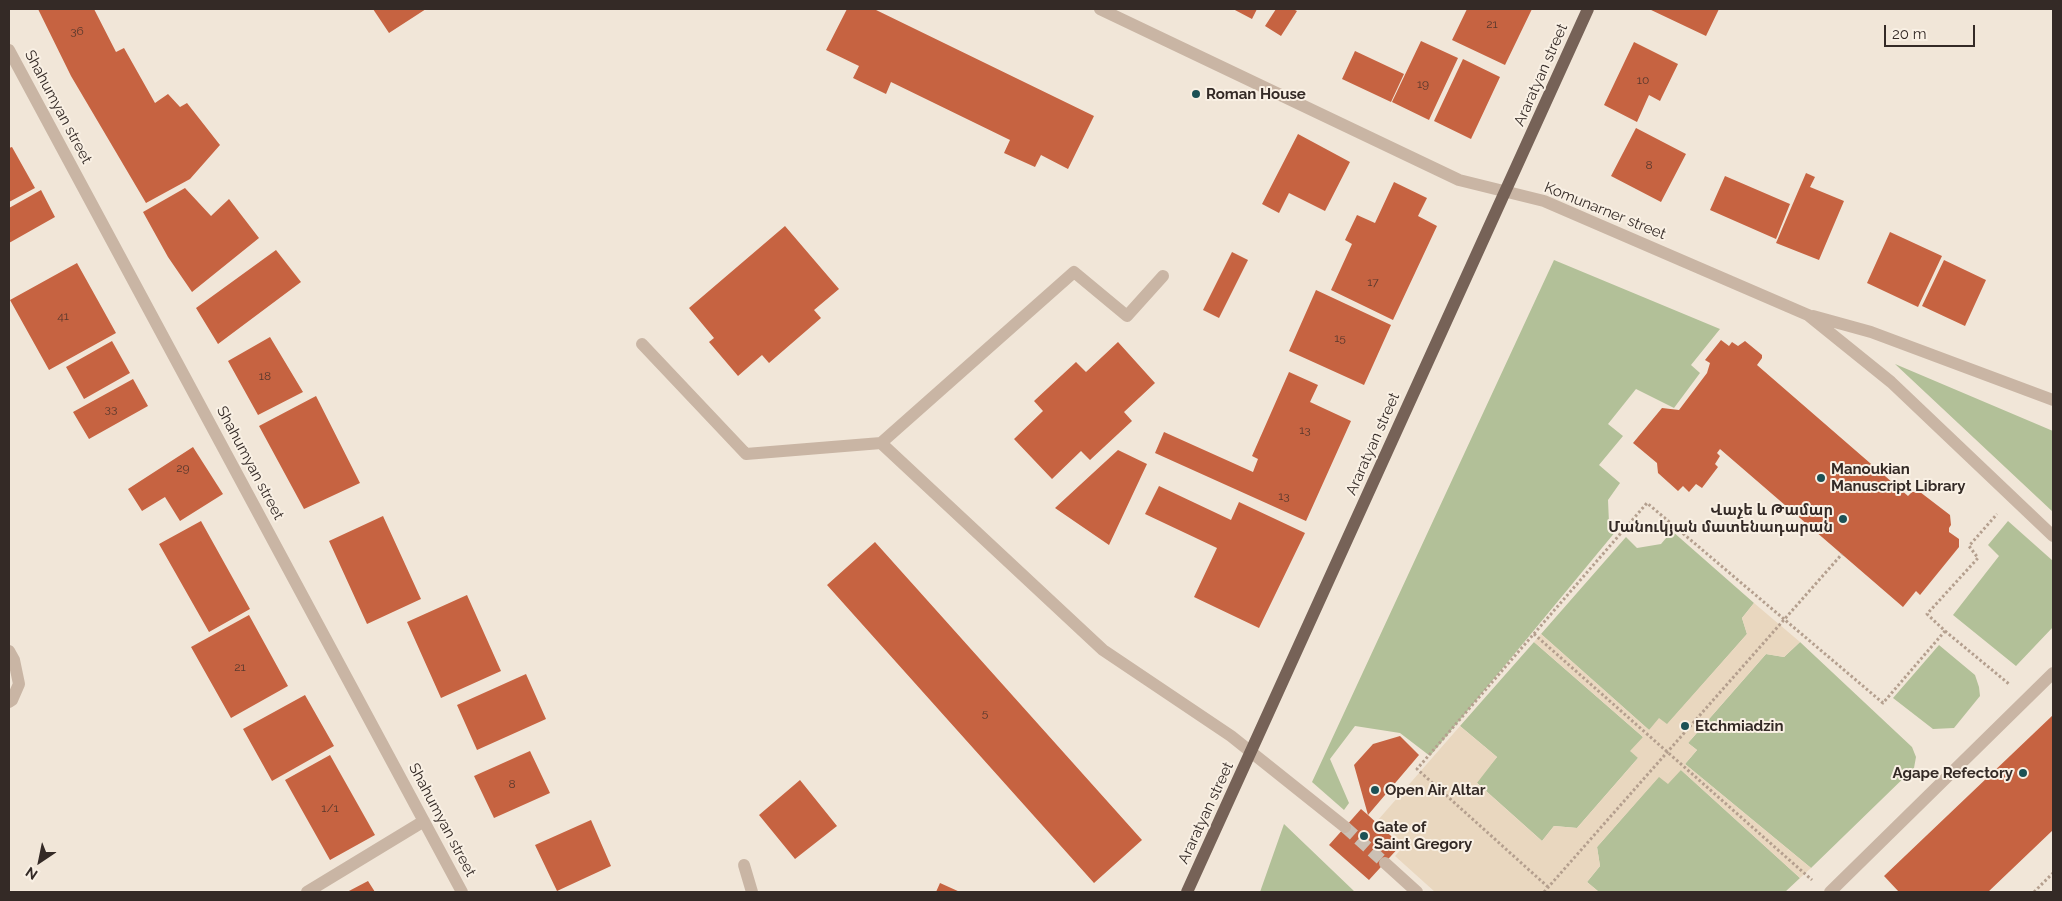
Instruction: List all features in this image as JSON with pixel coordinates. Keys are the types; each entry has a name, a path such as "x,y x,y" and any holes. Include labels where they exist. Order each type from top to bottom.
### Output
{"main road":[{"name":"Araratyan street","path":"1187,892 1588,9"}],"street":[{"name":"Komunarner street","path":"1100,9 1459,180 1544,201 1808,315 1891,382 2053,536"},
{"name":"Shahumyan street","path":"9,50 462,892"},
{"path":"642,344 746,454 881,444 1074,272 1127,316 1163,276"},
{"path":"1808,315 1871,332 2053,400"},
{"path":"881,444 1102,650 1231,736 1345,827"},
{"path":"9,651 14,660 19,684 12,700 9,702"},
{"path":"1824,889 2053,673"},
{"path":"307,892 424,821"},
{"path":"1386,862 1418,892"},
{"path":"744,865 752,892"}],"path":[{"path":"2012,497 1969,546 1978,558 1927,614 1945,632 2027,699"},
{"path":"1548,887 1417,769 1647,503 1883,703 1945,632"},
{"path":"1544,892 1842,554"},
{"path":"1534,634 1824,889"},
{"path":"2034,892 2053,873"}],"green space":[{"path":"1554,260 1720,329 1691,365 1700,373 1674,408 1636,389 1608,424 1623,436 1599,465 1620,483 1608,500 1609,523 1616,531 1430,756 1400,733 1355,726 1330,759 1349,803 1344,810 1312,782"},
{"path":"1895,364 2053,431 2053,512"},
{"path":"2008,521 2053,561 2053,627 2016,666 1953,615 1999,556 1988,545"},
{"path":"1672,531 1754,603 1742,618 1747,634 1667,725 1649,730 1541,634 1626,537 1637,548 1661,544"},
{"path":"1534,642 1643,737 1638,758 1577,828 1554,826 1542,841 1476,782 1497,757 1460,726"},
{"path":"1800,642 1912,747 1916,757 1914,768 1811,868 1685,764 1697,750 1688,743 1766,654 1784,657"},
{"path":"1939,645 1975,675 1979,687 1980,696 1954,728 1933,729 1893,698"},
{"path":"1680,769 1800,878 1785,892 1599,892 1587,882 1600,866 1597,847 1659,776"},
{"path":"1284,824 1355,892 1260,892"}],"shaded area":[{"path":"1754,603 1800,642 1784,657 1766,654 1688,743 1697,750 1685,764 1811,868 1800,878 1681,770 1668,784 1659,777 1597,847 1600,866 1587,882 1599,892 1435,892 1395,856 1405,845 1378,820 1460,726 1497,757 1477,783 1542,841 1554,826 1577,828 1638,758 1630,751 1643,737 1534,642 1541,634 1649,730 1659,718 1667,724 1747,634 1742,618"}],"building":[{"path":"38,9 94,9 116,52 124,48 155,103 168,94 180,107 187,103 220,145 190,179 146,203 71,76"},
{"path":"373,9 426,9 389,33"},
{"path":"847,9 874,9 1094,116 1068,169 1041,155 1035,167 1004,153 1010,140 891,82 886,94 853,78 859,66 826,50"},
{"path":"1233,9 1257,9 1252,19"},
{"path":"1276,9 1293,9 1297,11 1281,36 1265,26"},
{"path":"1467,9 1532,9 1505,65 1452,40"},
{"path":"1649,9 1719,9 1706,36"},
{"path":"1421,41 1458,58 1429,120 1392,102"},
{"path":"1634,42 1678,64 1660,101 1649,95 1637,122 1604,105"},
{"path":"1355,51 1404,74 1391,102 1342,79"},
{"path":"1463,59 1500,77 1471,139 1434,121"},
{"path":"1636,128 1686,154 1661,202 1611,176"},
{"path":"1298,134 1350,162 1325,211 1289,193 1279,213 1262,204"},
{"path":"12,147 35,188 9,202 9,148"},
{"path":"1806,173 1815,177 1810,187 1844,201 1819,260 1776,243"},
{"path":"1725,176 1790,204 1776,239 1710,210"},
{"path":"1394,182 1427,198 1418,216 1437,226 1393,320 1331,290 1352,244 1345,240 1357,215 1375,223"},
{"path":"185,188 211,216 229,199 259,238 192,292 168,257 143,212"},
{"path":"41,190 55,217 9,243 9,208"},
{"path":"785,226 839,289 814,310 821,318 769,363 762,355 738,376 709,342 714,338 689,308"},
{"path":"1890,232 1942,256 1918,307 1867,283"},
{"path":"276,250 301,282 218,344 196,308"},
{"path":"1232,252 1248,260 1219,318 1203,310"},
{"path":"1944,260 1986,280 1965,326 1922,306"},
{"path":"77,263 116,333 49,370 10,300"},
{"path":"1316,290 1391,325 1364,385 1289,351"},
{"path":"270,337 303,392 258,415 228,361"},
{"name":"Manoukian Manuscript Library","path":"1721,340 1729,346 1732,342 1738,346 1745,341 1762,355 1757,365 1908,496 1912,492 1920,492 1950,515 1951,525 1949,532 1959,539 1959,547 1920,595 1916,591 1903,607 1720,449 1717,453 1720,456 1715,464 1718,467 1702,488 1696,484 1689,492 1683,486 1678,491 1658,473 1657,463 1633,443 1662,408 1679,410 1707,373 1710,363 1705,360"},
{"path":"112,341 130,373 84,399 66,367"},
{"path":"1118,342 1155,383 1124,412 1132,421 1090,460 1081,451 1052,479 1014,439 1043,411 1034,401 1076,362 1086,372"},
{"path":"1289,372 1318,385 1310,402 1351,421 1306,521 1155,453 1164,432 1253,472 1258,459 1252,456"},
{"path":"133,379 148,406 89,439 73,412"},
{"path":"316,396 360,483 304,509 259,426"},
{"path":"193,447 223,494 180,521 165,497 142,511 128,489"},
{"path":"1118,450 1147,464 1109,545 1055,508"},
{"path":"1159,486 1231,520 1239,502 1305,533 1259,628 1194,597 1217,548 1145,514"},
{"path":"383,516 421,599 367,624 329,541"},
{"path":"201,521 250,609 209,632 159,544"},
{"path":"875,542 1142,840 1094,883 827,585"},
{"path":"467,595 501,671 441,698 407,622"},
{"path":"249,615 288,686 231,718 191,647"},
{"path":"526,674 546,719 477,750 457,705"},
{"path":"305,695 334,746 272,781 243,729"},
{"name":"Agape Refectory","path":"2053,715 2053,830 1988,892 1899,892 1884,876"},
{"name":"Open Air Altar","path":"1400,736 1419,755 1368,815 1354,765 1373,744"},
{"path":"530,751 550,793 494,818 474,776"},
{"path":"330,755 375,835 330,860 285,780"},
{"path":"800,780 837,826 795,859 759,815"},
{"name":"Gate of Saint Gregory","path":"1361,809 1401,845 1369,880 1329,845"},
{"path":"591,820 611,866 557,891 535,845"},
{"path":"368,881 375,892 347,892"},
{"path":"940,883 960,892 936,892"}],"tunnel":[{"path":"1345,827 1385,863"}],"place":[{"name":"Roman House","path":"1196,94"},
{"name":"Manoukian Manuscript Library","path":"1821,478"},
{"name":"Վաչե և Թամար Մանուկյան մատենադարան","path":"1843,519"},
{"name":"Etchmiadzin","path":"1685,726"},
{"name":"Agape Refectory","path":"2023,773"},
{"name":"Open Air Altar","path":"1375,790"},
{"name":"Gate of Saint Gregory","path":"1364,836"}]}
